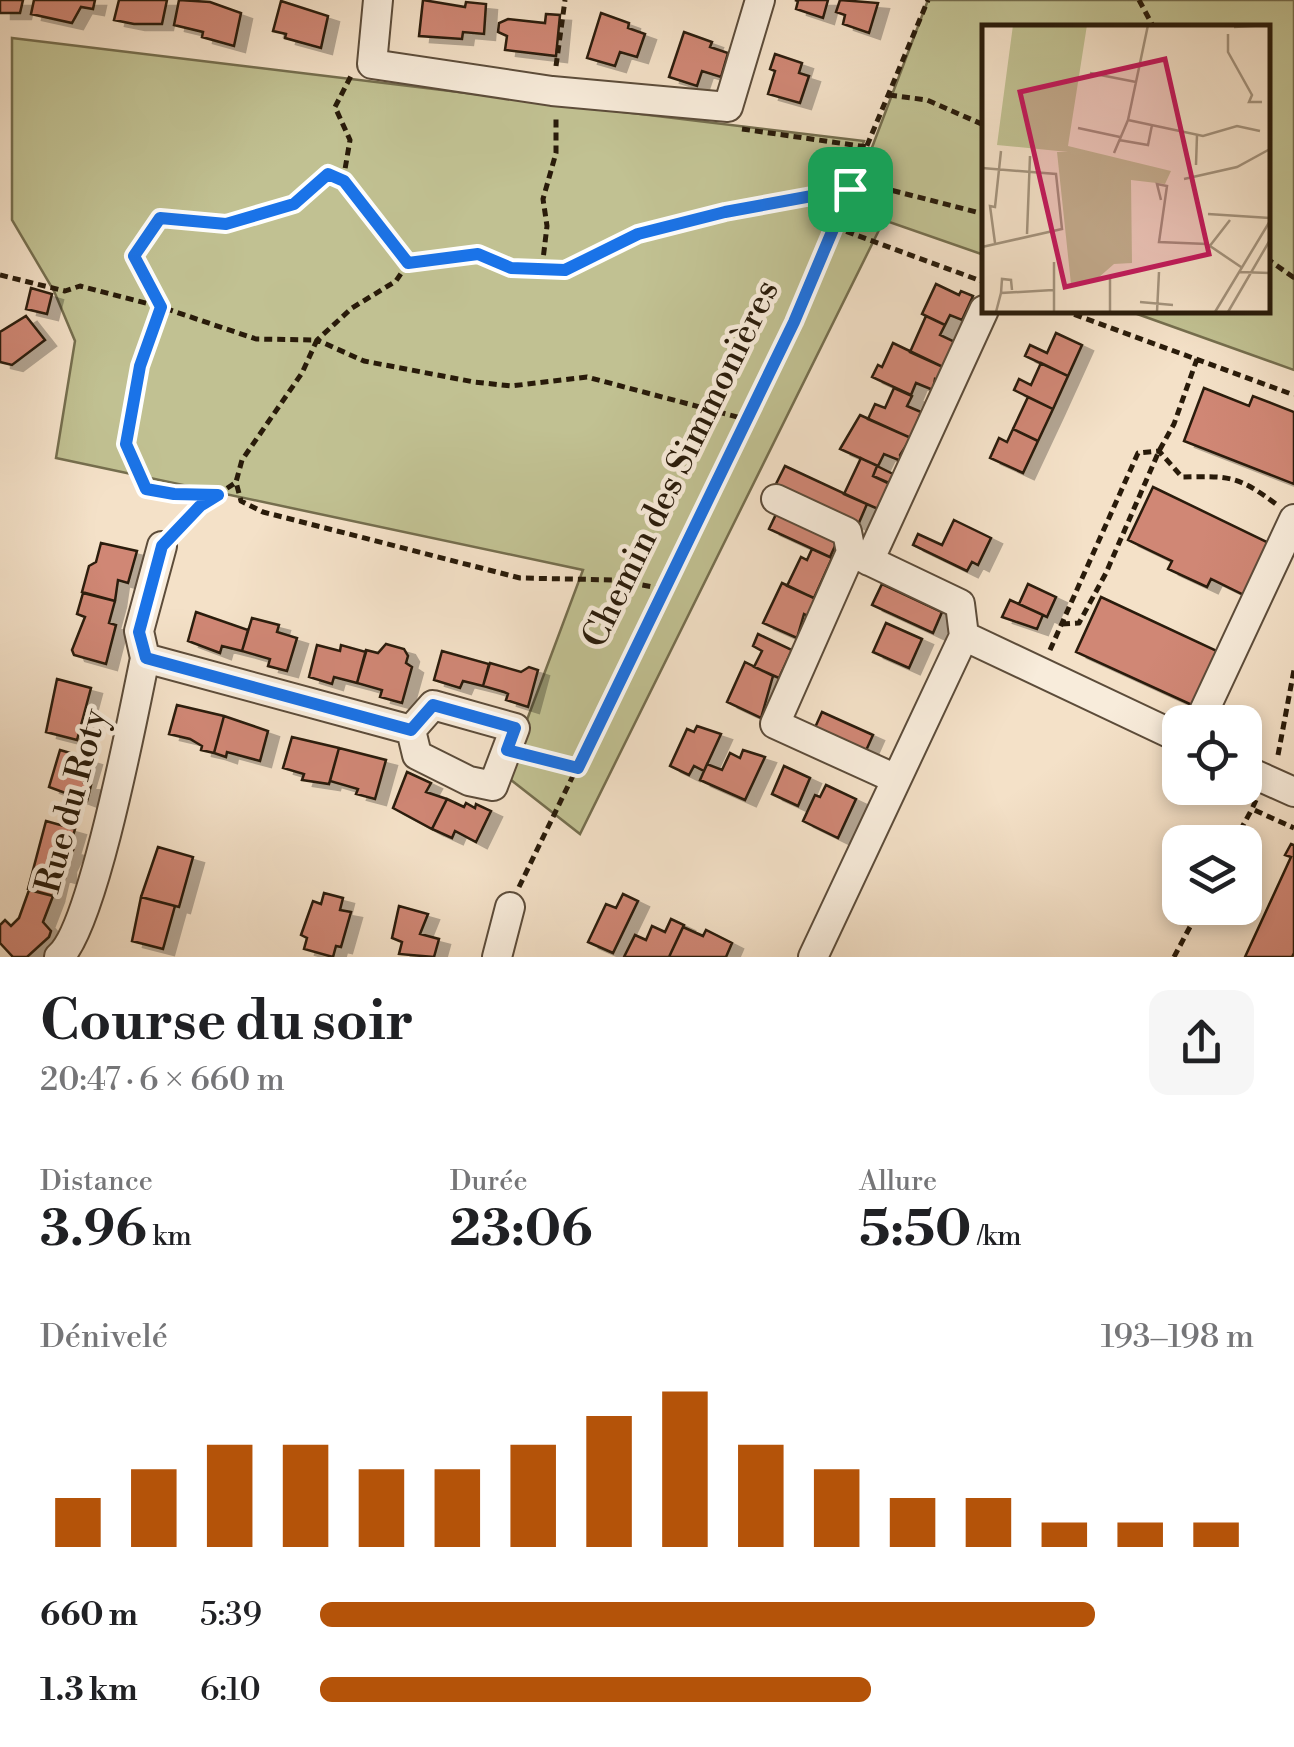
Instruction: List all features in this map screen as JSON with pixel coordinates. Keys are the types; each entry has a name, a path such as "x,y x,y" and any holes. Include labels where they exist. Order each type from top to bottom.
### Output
{"street":[{"path":"378,0 372,64 552,91 728,107 760,0"},
{"path":"896,780 775,724 983,312"},
{"path":"776,499 847,532 860,556 960,604 964,636 813,957"},
{"path":"1206,705 1286,512"},
{"name":"Rue du Roty","path":"59,957 76,933 100,855 146,658 139,632 162,546"},
{"path":"964,636 1162,730"},
{"path":"146,658 411,730"},
{"path":"433,705 515,728 493,786 469,781 417,756 411,730 433,705"},
{"path":"1262,778 1294,792"},
{"path":"497,957 510,907"}],"path":[{"path":"542,269 548,226 543,198 556,153 552,91 565,0"},
{"name":"Chemin des Simmonières","path":"510,907 794,322 928,0"},
{"path":"1140,0 1152,25"},
{"path":"344,181 350,140 335,106 350,74 372,64"},
{"path":"889,95 927,100 982,124"},
{"path":"728,107 735,128 868,147"},
{"path":"218,495 146,489 126,444 140,366 161,307 134,256 160,218 226,224 294,204 328,174 344,181 408,263"},
{"path":"663,589 617,580 520,578 263,512 242,501 236,482 242,460 302,374 317,340 352,308 396,281 408,263 478,254 511,268 565,270 638,234 725,212 875,186 982,213"},
{"path":"834,227 982,281"},
{"path":"1269,259 1294,276"},
{"path":"0,276 65,291 80,286 161,307 256,339 317,340 364,361 510,386 587,376 746,419"},
{"path":"1067,312 1294,395"},
{"path":"1062,624 1079,623 1106,573 1174,424 1197,360"},
{"path":"1159,450 1182,477 1226,476 1247,483 1286,512"},
{"path":"1049,653 1138,453 1159,450"},
{"path":"162,546 200,506 236,482"},
{"path":"1278,755 1294,670"},
{"path":"507,750 578,768"},
{"path":"1243,825 1252,809"},
{"path":"1174,957 1191,925"}],"green space":[{"path":"928,0 1294,0 1294,370 1132,312 1269,312 1269,25 982,25 982,254 849,208"},
{"path":"12,38 864,141 836,210 881,226 580,834 506,776 583,570 56,458 75,341 54,291 12,220"}],"building":[{"path":"0,0 23,0 20,13 0,13"},
{"path":"34,0 95,0 93,9 81,7 72,23 31,14"},
{"path":"119,0 167,0 162,24 114,20"},
{"path":"179,0 210,2 241,13 234,46 174,25"},
{"path":"423,0 465,7 466,2 486,4 484,34 463,32 462,39 419,36"},
{"path":"795,0 828,0 823,18 796,9"},
{"path":"840,0 878,3 869,33 843,24 845,15 836,12"},
{"path":"281,1 328,16 321,48 273,31"},
{"path":"601,13 629,23 628,28 645,34 637,57 620,52 615,66 587,58"},
{"path":"546,14 560,15 556,56 505,50 507,36 498,32 499,23 508,19 545,23"},
{"path":"684,32 712,42 710,47 728,53 721,77 702,71 697,86 669,77"},
{"path":"775,54 802,63 799,73 809,76 800,103 768,94"},
{"path":"936,284 959,295 961,291 973,296 962,320 950,315 945,325 922,314"},
{"path":"31,288 52,294 47,314 26,309"},
{"path":"26,316 45,340 12,365 0,362 0,332"},
{"path":"926,316 945,325 940,335 955,342 943,367 910,352"},
{"path":"1056,333 1082,345 1068,376 1025,356 1030,345 1047,353"},
{"path":"893,343 943,367 933,390 916,383 911,395 872,377 878,365 882,367"},
{"path":"1041,363 1068,376 1053,409 1014,390 1019,379 1031,385"},
{"path":"894,388 912,396 907,406 921,412 911,438 868,419 875,404 885,408"},
{"path":"1204,388 1249,406 1253,396 1294,412 1294,484 1184,441"},
{"path":"1028,397 1053,409 1038,441 1013,429"},
{"path":"860,415 911,438 900,455 901,461 884,454 878,466 840,449"},
{"path":"1013,429 1038,441 1023,473 990,458 999,438 1007,442"},
{"path":"861,458 877,466 873,476 890,484 878,509 844,494"},
{"path":"785,466 867,504 858,525 775,486"},
{"path":"877,466 893,474 889,483 873,476"},
{"path":"1153,487 1269,543 1244,595 1211,579 1207,587 1168,569 1172,561 1128,540"},
{"path":"779,508 839,537 830,557 769,529"},
{"path":"954,520 991,538 978,565 972,562 967,571 913,545 918,534 942,545"},
{"path":"101,543 137,551 128,583 118,580 115,601 82,592"},
{"path":"812,549 832,558 814,598 787,586 801,557 807,560"},
{"path":"782,583 816,599 808,616 804,614 797,638 763,623"},
{"path":"882,584 942,612 933,633 872,605"},
{"path":"1028,584 1056,597 1047,617 1019,604"},
{"path":"83,593 115,601 109,623 116,625 106,664 74,655 72,650 85,617 77,614"},
{"path":"1101,597 1217,651 1192,705 1076,652"},
{"path":"1010,600 1043,615 1037,629 1002,617"},
{"path":"196,612 248,630 242,651 222,646 220,653 188,641"},
{"path":"252,618 279,625 277,632 297,638 287,671 268,666 270,659 242,651"},
{"path":"886,623 922,639 909,668 873,652"},
{"path":"758,634 792,650 779,678 754,667 762,651 753,646"},
{"path":"386,644 404,649 406,663 412,667 402,703 380,697 382,690 357,683 366,650 378,653"},
{"path":"317,645 340,651 341,645 366,652 357,683 334,677 332,684 309,677"},
{"path":"442,651 489,664 483,686 463,681 460,688 434,680"},
{"path":"745,662 773,676 761,718 727,702"},
{"path":"490,663 521,672 529,667 538,670 528,707 506,700 508,694 504,692 483,686"},
{"path":"57,679 91,688 77,740 46,732"},
{"path":"177,705 224,716 214,753 201,750 202,746 190,739 169,734"},
{"path":"822,712 873,735 864,755 813,732"},
{"path":"224,716 268,731 260,761 227,752 226,757 214,753"},
{"path":"697,726 721,734 704,771 694,766 689,775 670,766 687,729 694,732"},
{"path":"292,737 339,748 329,784 302,780 304,774 283,768"},
{"path":"339,748 386,760 375,799 330,781"},
{"path":"60,750 91,759 84,783 91,785 87,801 49,787"},
{"path":"743,750 765,757 745,800 700,780 707,764 722,770 730,753 740,758"},
{"path":"784,766 810,778 798,806 772,794"},
{"path":"407,772 431,783 426,792 447,799 432,829 393,808"},
{"path":"826,785 856,799 838,838 803,821 815,795 820,797"},
{"path":"447,799 464,807 466,803 475,808 476,804 491,811 476,842 455,831 452,838 432,829"},
{"path":"46,821 75,829 65,877 58,875 53,896 28,889"},
{"path":"1294,845 1294,953 1292,957 1245,957 1291,857 1285,855"},
{"path":"158,847 193,857 179,907 141,897"},
{"path":"29,890 53,896 43,922 51,931 27,957 13,957 0,943 0,925 5,920 11,926 19,918"},
{"path":"324,893 343,898 340,910 351,912 341,947 336,946 333,957 304,949 307,938 301,935 313,901 321,904"},
{"path":"623,894 638,901 613,953 588,942 606,904 616,908"},
{"path":"141,897 175,906 163,949 132,941"},
{"path":"399,906 428,914 420,934 439,939 434,957 399,954 402,942 392,938"},
{"path":"671,919 684,925 669,957 624,957 635,935 646,940 652,926 665,932"},
{"path":"683,927 703,936 706,930 732,943 726,957 669,957"}],"route":[{"path":"328,174 344,181 408,263 478,254 511,268 565,270 638,234 725,212 850,189 794,322 578,768 507,750 515,728 433,705 411,730 146,658 139,632 162,546 200,506 218,495 146,489 126,444 140,366 161,307 134,256 160,218 226,224 294,204 328,174"}]}
